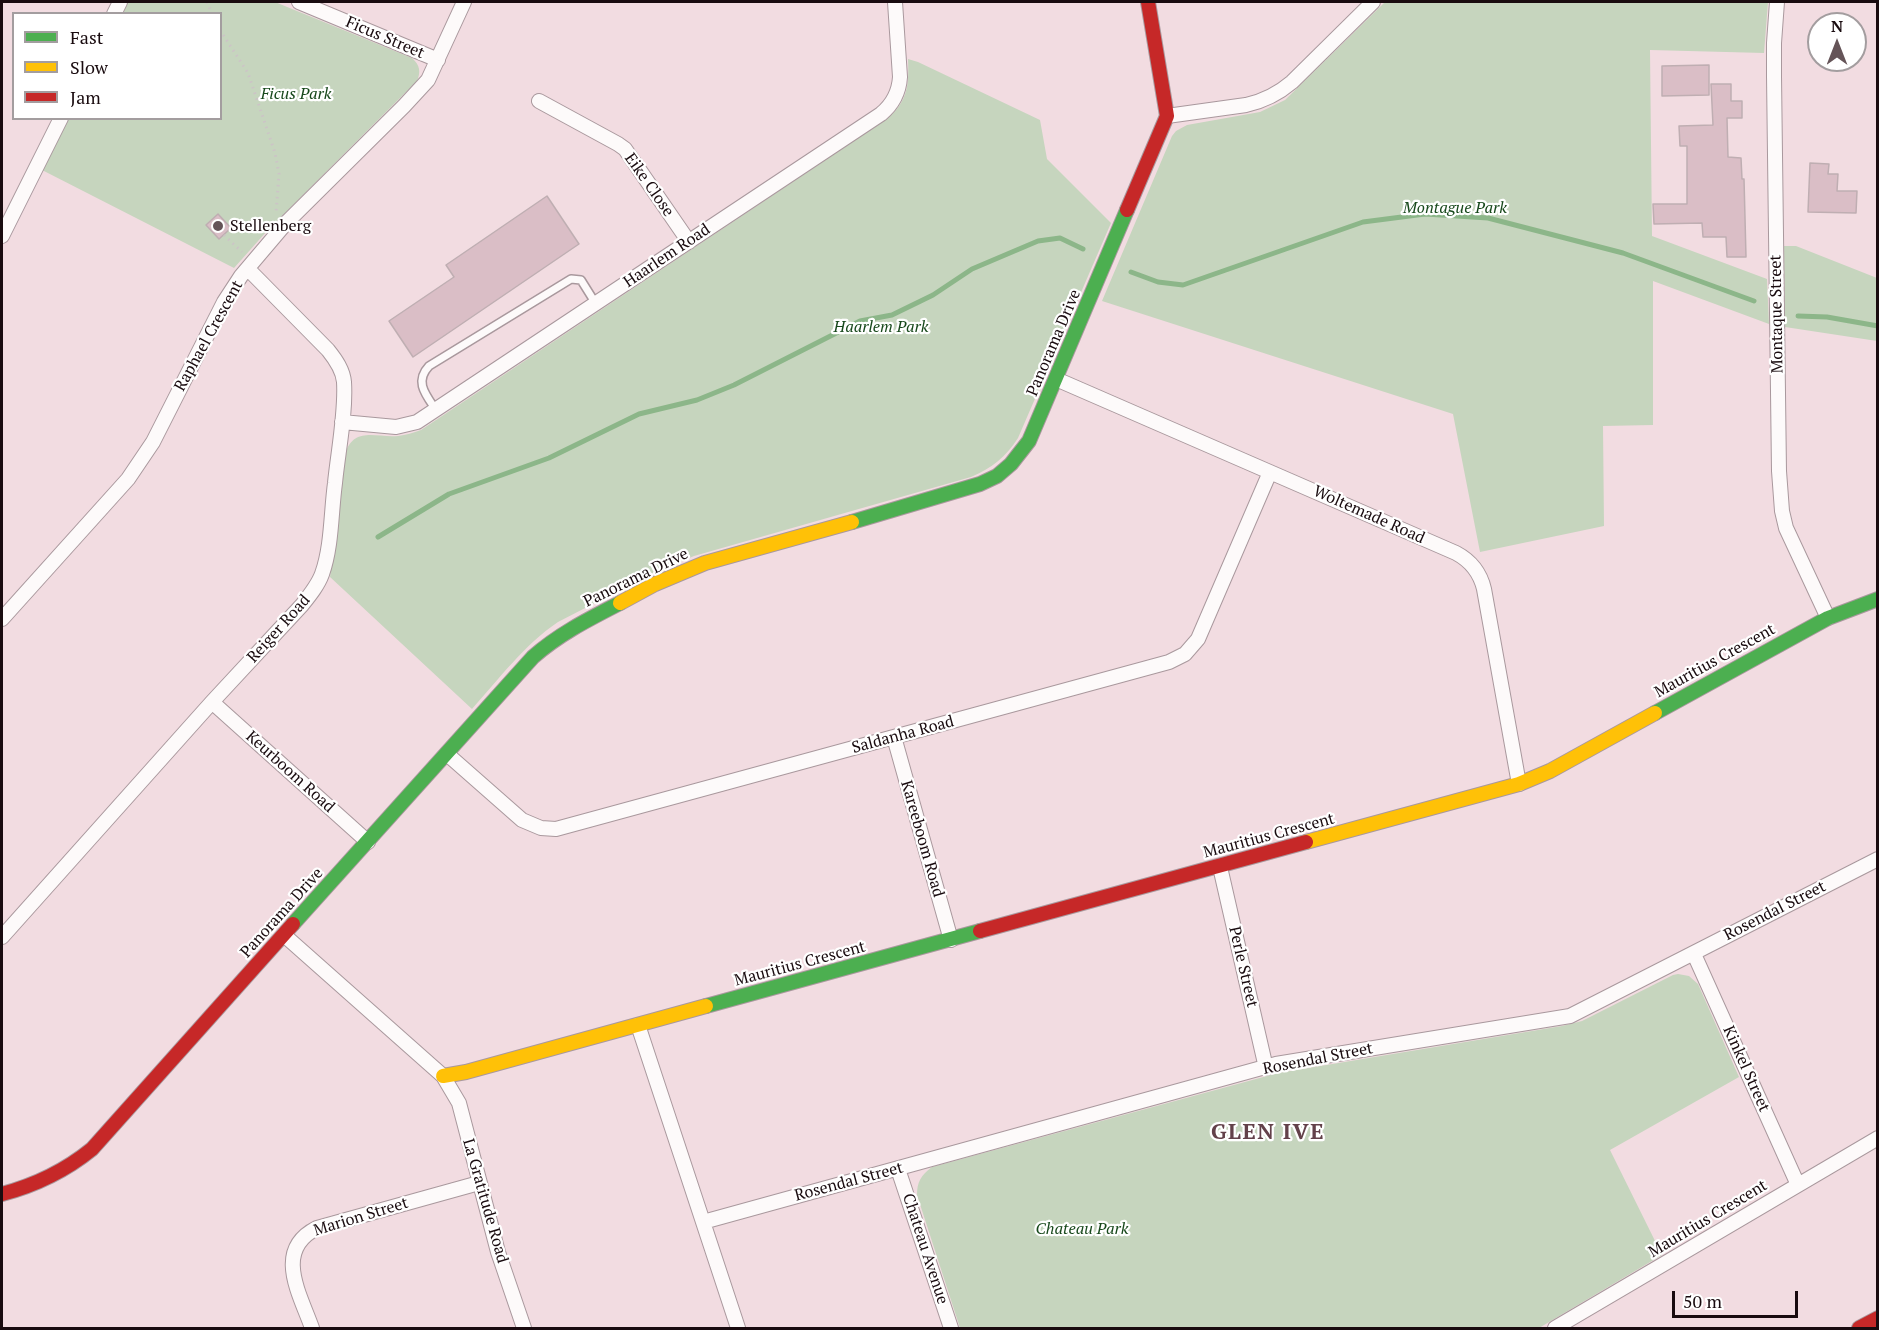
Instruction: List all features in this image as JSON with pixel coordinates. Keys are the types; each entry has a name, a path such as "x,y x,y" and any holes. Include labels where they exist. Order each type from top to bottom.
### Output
{"street":[{"name":"Ficus Street","path":"299,2 438,60"},
{"name":"Raphael Crescent","path":"2,619 140,464 224,302 250,266 277,234 428,81 464,2"},
{"name":"Haarlem Road","path":"342,422 396,427 417,422 887,108 897,94 900,77 895,2"},
{"path":"1148,2 1167,116 1252,104 1278,94 1372,2"},
{"name":"Montaque Street","path":"1778,2 1774,76 1779,471 1782,511 1786,528 1828,618"},
{"name":"Eike Close","path":"539,101 625,149 689,242"},
{"name":"Panorama Drive","path":"2,1194 48,1180 82,1158 533,657 549,643 655,584 705,563 971,488 992,480 1010,467 1023,450 1056,379 1167,116"},
{"path":"2,236 60,120"},
{"name":"Reiger Road","path":"2,934 310,595 322,574 328,545 344,384 335,358 250,266"},
{"name":"Woltemade Road","path":"1056,379 1456,553 1475,567 1484,589 1519,784"},
{"name":"Saldanha Road","path":"447,754 522,820 548,829 556,828 1169,662 1185,654 1198,639 1270,472"},
{"name":"Mauritius Crescent","path":"442,1076 466,1072 1519,784 1550,771 1828,618 1878,599"},
{"name":"Keurboom Road","path":"212,702 368,842"},
{"name":"Kareeboom Road","path":"894,737 951,940"},
{"name":"Rosendal Street","path":"703,1222 1276,1064 1570,1016 1878,859"},
{"name":"Perle Street","path":"1220,867 1266,1068"},
{"path":"285,935 442,1076"},
{"name":"Kinkel Street","path":"1694,954 1798,1185"},
{"path":"638,1025 738,1329"},
{"name":"La Gratitude Road","path":"442,1076 459,1103 498,1252 524,1329"},
{"name":"Mauritius Crescent","path":"1555,1329 1878,1138"},
{"name":"Chateau Avenue","path":"898,1169 951,1329"},
{"name":"Marion Street","path":"312,1329 293,1272 293,1254 302,1238 317,1228 479,1183"},
{"path":"1860,1329 1878,1318"}],"lane":[{"path":"436,410 421,384 421,377 429,366 571,279 579,278 584,282 596,304"}],"path":[{"path":"222,33 248,73 275,153 279,174 275,224 277,234"},
{"path":"224,235 250,266"}],"green space":[{"name":"Ficus Park","path":"127,2 275,2 412,58 418,66 418,78 267,231 234,268 42,170 67,120 222,120 222,12 122,12"},
{"name":"Montague Park","path":"1385,2 1768,2 1764,53 1650,50 1652,236 1767,279 1769,324 1653,281 1653,425 1603,426 1604,526 1480,552 1453,414 1102,301 1176,131 1187,125 1260,112 1285,100"},
{"name":"Haarlem Park","path":"908,59 1040,120 1047,159 1111,223 1018,438 998,461 971,477 694,556 653,573 558,622 546,631 512,663 472,709 330,577 345,454 349,445 354,440 367,435 398,436 421,430 887,119 899,106 906,92"},
{"path":"1784,246 1796,246 1877,278 1877,341 1785,327"},
{"name":"Chateau Park","path":"1678,974 1689,976 1698,984 1739,1077 1610,1150 1662,1255 1539,1328 960,1328 917,1195 920,1179 932,1167 1278,1073 1582,1021"}],"building":[{"path":"1709,65 1709,95 1662,96 1662,66"},
{"path":"1711,84 1731,84 1731,101 1742,101 1742,118 1727,118 1728,157 1741,158 1742,179 1744,179 1746,257 1727,257 1726,237 1703,237 1702,223 1654,224 1653,204 1687,204 1687,146 1680,146 1679,126 1713,125"},
{"path":"1810,163 1829,164 1828,174 1838,174 1837,191 1857,191 1856,213 1808,212"},
{"path":"547,196 579,244 413,357 389,321 454,277 446,265"},
{"name":"Stellenberg","path":"218,214 231,228 219,239 206,225"}],"waterway":[{"path":"1131,272 1158,282 1183,285 1363,222 1425,214 1488,218 1623,253 1754,301"},
{"path":"378,537 449,494 549,458 639,414 697,400 734,385 860,321 892,315 933,295 972,269 1038,241 1060,238 1083,249"},
{"path":"1798,316 1827,317 1878,326"}],"traffic: fast":[{"path":"852,522 980,484 997,476 1011,464 1029,441 1127,210"},
{"path":"1655,713 1828,618 1878,599"},
{"path":"293,924 533,657 564,634 620,603"},
{"path":"706,1006 980,931"}],"traffic: slow":[{"path":"620,603 655,584 705,563 852,522"},
{"path":"1306,842 1519,784 1550,771 1655,713"},
{"path":"443,1076 466,1072 706,1006"}],"traffic: jam":[{"path":"1127,210 1167,116 1148,2"},
{"path":"980,931 1306,842"},
{"path":"2,1194 50,1176 92,1149 293,924"},
{"path":"1859,1328 1878,1318"}],"place":[{"name":"Stellenberg","path":"218,226"}],"district":[{"name":"GLEN IVE","path":"1268,1133"}]}
